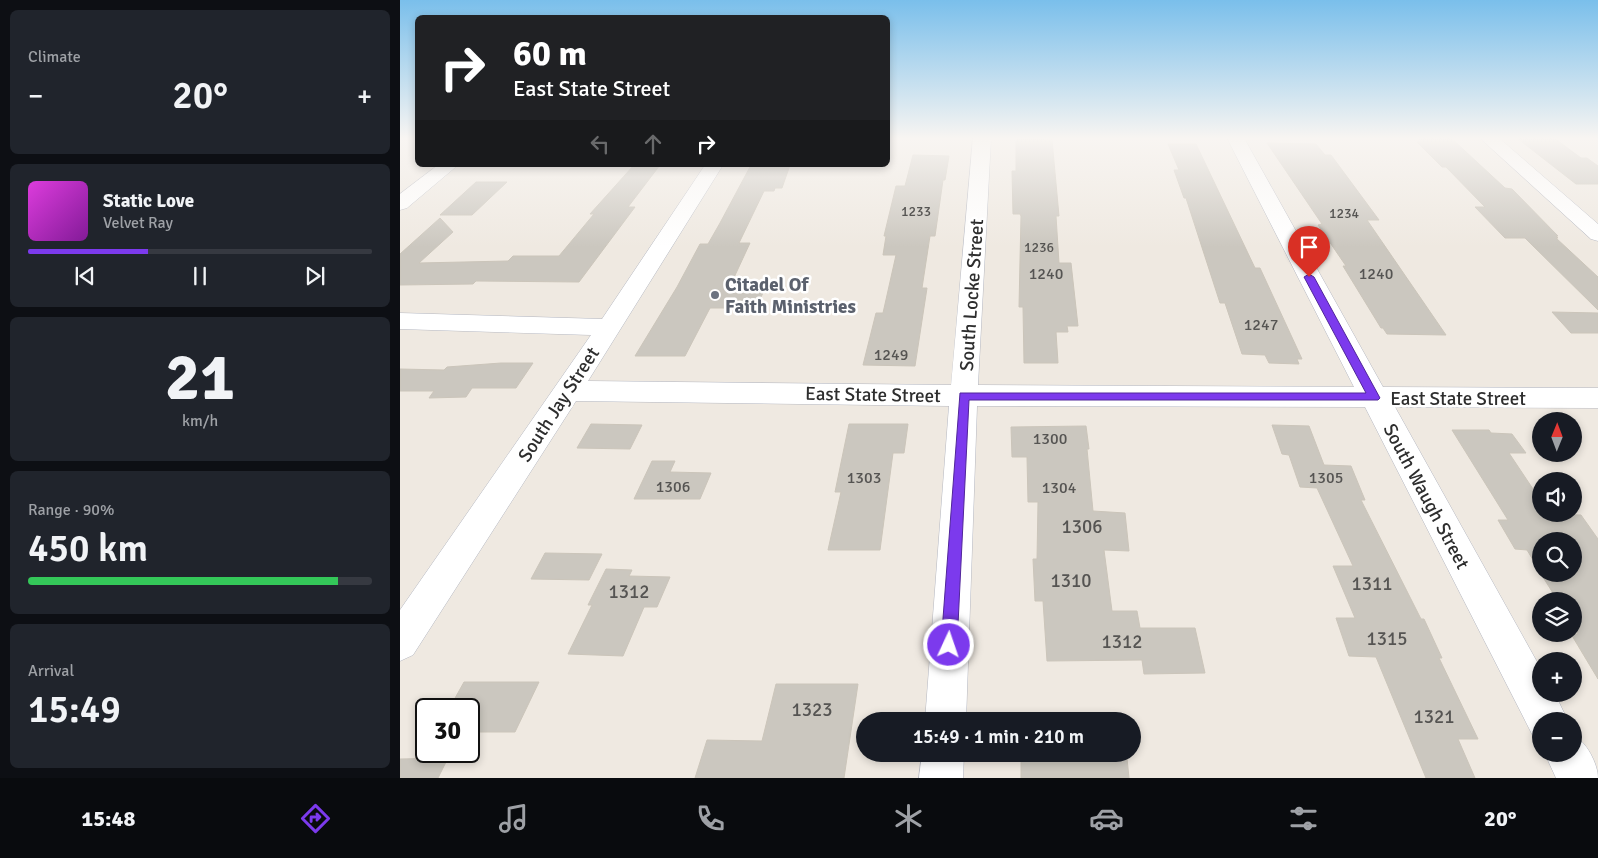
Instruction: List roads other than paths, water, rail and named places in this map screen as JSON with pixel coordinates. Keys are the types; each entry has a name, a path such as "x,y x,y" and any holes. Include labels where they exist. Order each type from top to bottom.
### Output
{"street":[{"path":"400,204 437,174"},
{"name":"South Jay Street","path":"400,642 568,391 708,174"},
{"name":"South Locke Street","path":"946,712 979,174"},
{"name":"South Waugh Street","path":"1254,174 1543,712"},
{"path":"1529,174 1598,235"},
{"path":"400,321 609,327"},
{"name":"East State Street","path":"568,391 964,396 1598,398"},
{"path":"941,778 942,762"},
{"path":"1570,762 1579,778"}],"place":[{"name":"Citadel Of Faith Ministries","path":"715,295"}]}
